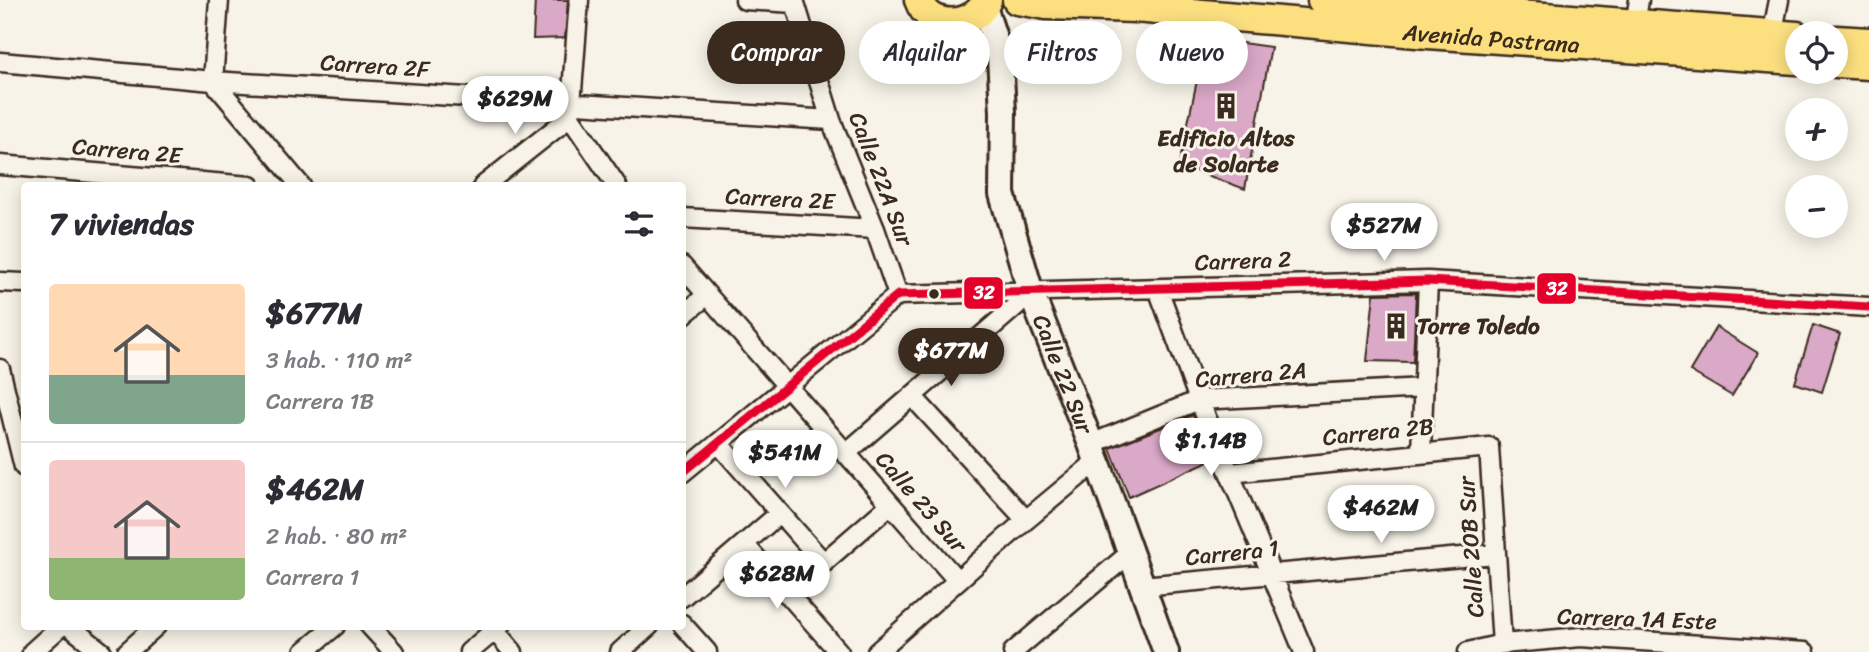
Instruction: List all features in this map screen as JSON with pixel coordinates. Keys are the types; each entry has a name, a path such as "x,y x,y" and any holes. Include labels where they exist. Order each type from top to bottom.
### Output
{"main road":[{"path":"919,0 921,7 936,20 954,24 981,9"},
{"name":"Avenida Pastrana","path":"1017,0 1046,5 1135,4 1635,23 1779,43"},
{"name":"Avenida Pastrana","path":"1322,0 1393,12"},
{"name":"Calle 22 Sur","path":"981,9 1000,55 1003,112 1002,194 1031,293 1094,453 1166,652"},
{"path":"1848,41 1869,42"},
{"path":"1848,64 1869,65"}],"street":[{"path":"219,0 213,80 298,182"},
{"path":"579,0 571,110 615,182"},
{"path":"745,0 794,1"},
{"path":"1779,0 1779,43"},
{"name":"Calle 22A Sur","path":"794,1 831,120 875,229 898,295"},
{"name":"Carrera 2F","path":"0,62 571,110 831,120"},
{"path":"488,182 571,110"},
{"name":"Carrera 2E","path":"0,166 200,182"},
{"name":"Carrera 2E","path":"686,218 875,229"},
{"name":"Calle 23 Sur","path":"686,270 957,580"},
{"path":"1421,452 1428,281"},
{"name":"Carrera 2","path":"898,295 1428,281 1869,307"},
{"path":"0,282 21,284"},
{"path":"1158,289 1199,400 1304,652"},
{"path":"845,454 1031,293"},
{"path":"686,313 708,295"},
{"path":"686,470 898,295"},
{"path":"0,369 21,454"},
{"name":"Carrera 2A","path":"1094,453 1199,400 1424,388"},
{"path":"912,396 1026,520"},
{"path":"718,443 824,563"},
{"name":"Carrera 2B","path":"1230,473 1489,446"},
{"name":"Calle 20B Sur","path":"1489,446 1502,644"},
{"path":"877,652 1026,520 1094,453"},
{"path":"787,594 890,505"},
{"path":"686,594 780,513"},
{"path":"744,544 839,652"},
{"path":"1015,651 1130,553"},
{"name":"Carrera 1","path":"1142,586 1495,554"},
{"path":"686,628 707,652"},
{"path":"32,652 57,630"},
{"path":"74,630 102,652"},
{"path":"128,652 152,630"},
{"path":"304,652 330,630"},
{"path":"374,630 394,652"},
{"path":"469,652 496,630"},
{"path":"498,630 513,652"},
{"path":"620,652 645,630"},
{"name":"Carrera 1A Este","path":"1468,652 1502,644 1805,652"}],"building":[{"path":"535,0 568,0 565,38 533,39"},
{"name":"Edificio Altos de Solarte","path":"1248,44 1271,47 1245,189 1179,165 1196,84 1248,84"},
{"name":"Torre Toledo","path":"1416,293 1413,362 1367,361 1374,294"},
{"path":"1813,325 1840,334 1822,392 1795,383"},
{"path":"1716,327 1758,353 1732,396 1690,371"},
{"path":"1193,415 1211,460 1129,497 1110,448"}],"transit line":[{"name":"32","path":"686,470 898,295 1428,281 1869,307"}],"place":[{"name":"Edificio Altos de Solarte","path":"1226,106"},
{"name":"Torre Toledo","path":"1396,326"}]}
